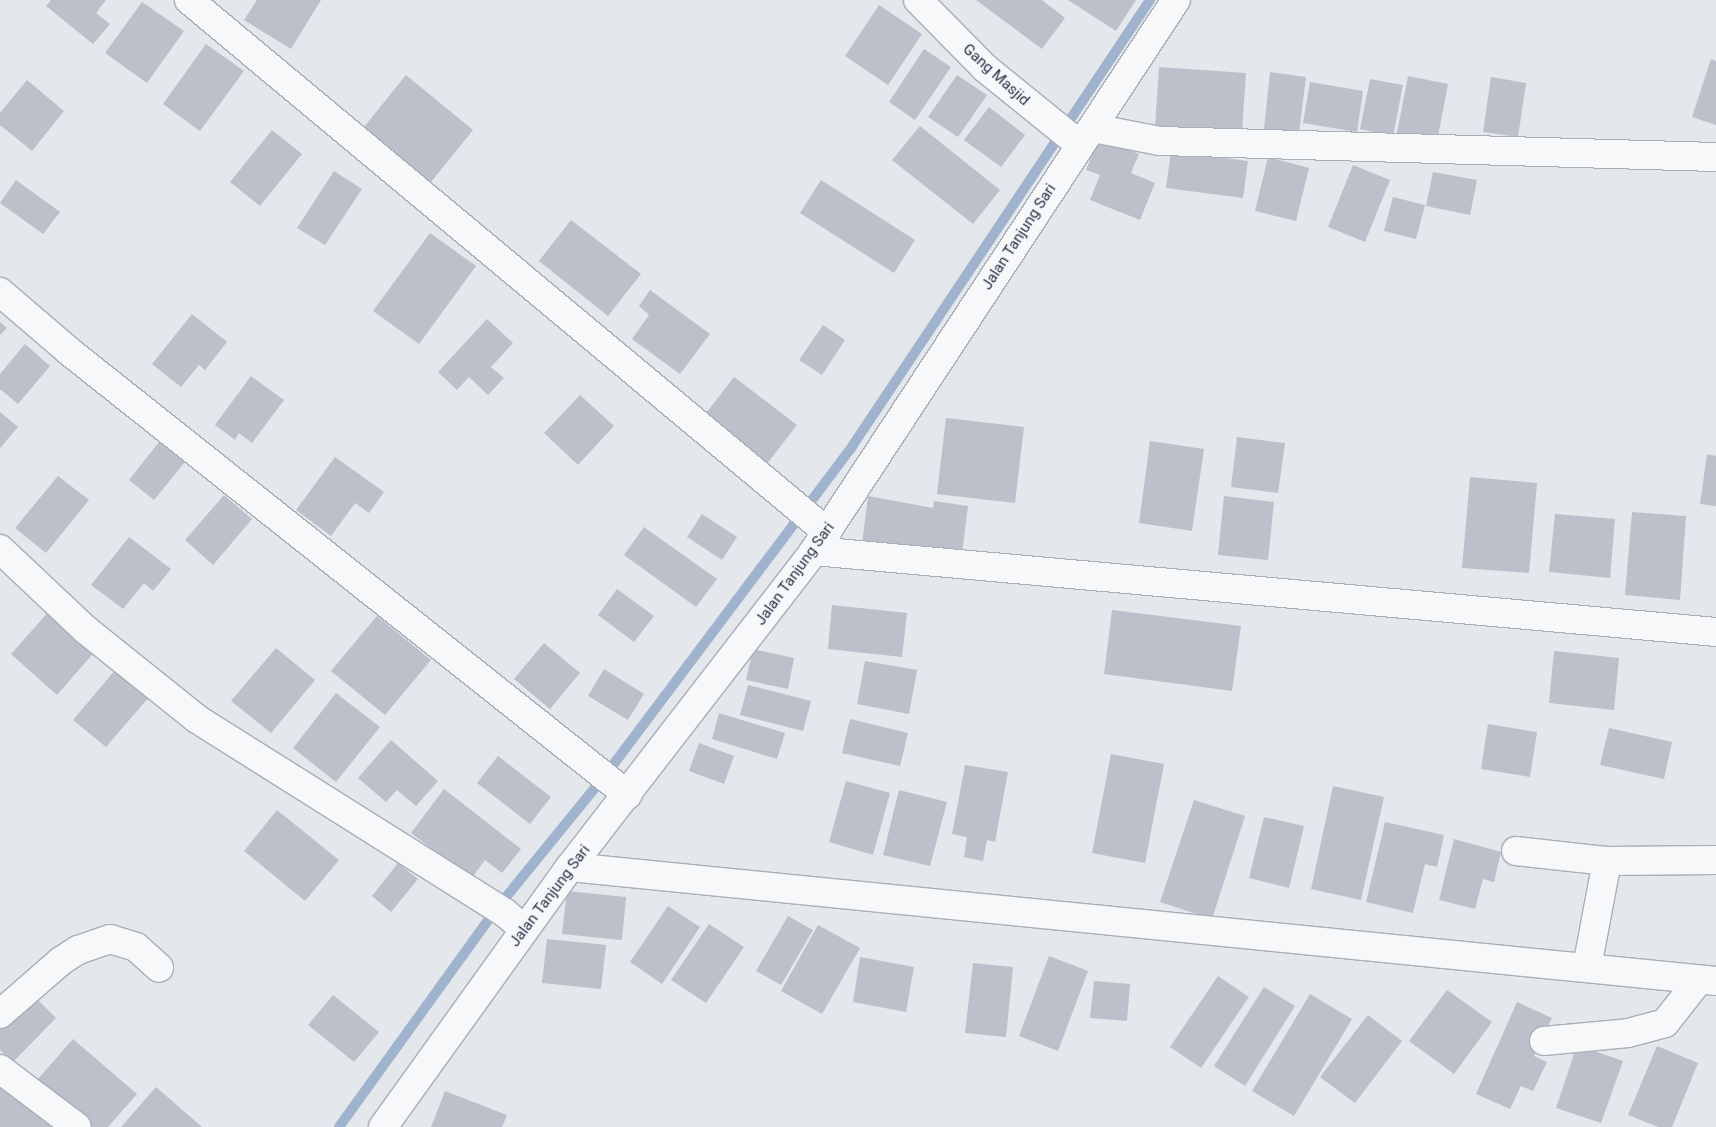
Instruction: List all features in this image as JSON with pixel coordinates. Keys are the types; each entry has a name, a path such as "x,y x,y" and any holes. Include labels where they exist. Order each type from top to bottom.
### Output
{"street":[{"path":"189,0 815,529 1716,632"},
{"name":"Gang Masjid","path":"918,0 985,68 1086,136"},
{"name":"Jalan Tanjung Sari","path":"383,1127 515,921 570,867 619,789 815,529 1086,136 1176,0"},
{"path":"1086,136 1122,136 1160,141 1716,157"},
{"path":"0,292 70,352 619,789"},
{"path":"0,549 86,630 197,719 515,921"},
{"path":"1516,851 1607,861 1716,860"},
{"path":"1587,967 1607,861"},
{"path":"570,867 1708,980"},
{"path":"0,1014 61,961 78,950 110,939 136,947 159,968"},
{"path":"1544,1041 1628,1032 1665,1023 1708,980"},
{"path":"0,1069 77,1127"}],"building":[{"path":"51,0 106,0 96,13 110,24 93,44 46,6"},
{"path":"257,0 321,0 291,49 244,20"},
{"path":"976,0 1042,0 1065,18 1042,49"},
{"path":"1068,0 1136,0 1116,31"},
{"path":"142,2 184,31 147,83 105,53"},
{"path":"879,5 922,34 888,85 845,56"},
{"path":"206,44 244,71 200,131 163,104"},
{"path":"924,49 951,67 915,120 889,102"},
{"path":"1711,59 1716,61 1716,125 1692,117"},
{"path":"1159,67 1246,73 1242,132 1155,126"},
{"path":"1270,72 1306,77 1299,133 1264,129"},
{"path":"406,75 473,130 431,182 364,127"},
{"path":"957,75 987,95 958,137 928,117"},
{"path":"1408,76 1448,84 1437,141 1397,133"},
{"path":"1491,77 1526,83 1518,137 1483,132"},
{"path":"1370,79 1403,85 1393,136 1360,129"},
{"path":"27,80 64,111 32,151 0,125 0,113"},
{"path":"1310,82 1363,91 1357,132 1303,123"},
{"path":"989,107 1025,135 1001,167 964,140"},
{"path":"920,126 1000,190 973,224 892,160"},
{"path":"272,130 302,154 260,206 230,182"},
{"path":"1099,138 1139,154 1131,173 1155,183 1140,220 1090,200 1100,175 1086,170"},
{"path":"1171,151 1248,161 1243,198 1166,188"},
{"path":"1268,157 1309,168 1296,221 1255,211"},
{"path":"1353,165 1390,180 1365,242 1328,227"},
{"path":"334,171 362,189 325,245 297,228"},
{"path":"1433,172 1477,180 1470,215 1426,206"},
{"path":"16,180 60,212 43,234 0,203"},
{"path":"821,180 915,240 894,273 800,213"},
{"path":"1393,197 1425,205 1416,239 1384,231"},
{"path":"571,220 641,274 608,316 539,261"},
{"path":"430,233 476,266 419,344 373,311"},
{"path":"650,290 710,334 680,374 632,339 649,315 639,306"},
{"path":"192,314 227,342 205,370 199,365 181,387 152,364"},
{"path":"487,319 513,343 491,367 504,378 488,395 469,377 457,390 438,372"},
{"path":"0,322 7,328 0,335"},
{"path":"823,325 845,340 822,375 799,360"},
{"path":"25,344 50,366 18,404 0,389 0,374"},
{"path":"251,376 284,400 252,443 239,433 235,440 215,425"},
{"path":"734,377 797,425 766,465 703,417"},
{"path":"580,395 614,426 578,465 544,433"},
{"path":"0,412 18,427 0,448"},
{"path":"946,418 1024,427 1015,503 937,494"},
{"path":"1237,437 1285,443 1278,493 1231,487"},
{"path":"1150,441 1204,449 1192,531 1139,523"},
{"path":"159,442 185,462 154,500 129,480"},
{"path":"1707,454 1716,456 1716,506 1700,504"},
{"path":"335,457 384,492 369,513 355,503 331,536 296,510"},
{"path":"58,476 89,500 46,553 15,528"},
{"path":"1470,477 1537,483 1529,573 1462,568"},
{"path":"224,495 252,519 213,565 185,540"},
{"path":"868,496 933,508 934,501 968,506 961,561 862,544"},
{"path":"1224,496 1274,502 1268,560 1218,555"},
{"path":"1632,512 1686,516 1680,600 1625,595"},
{"path":"702,514 737,537 722,560 687,537"},
{"path":"1555,514 1615,519 1610,578 1549,572"},
{"path":"644,527 717,579 696,607 624,555"},
{"path":"129,537 171,569 153,591 144,583 123,609 91,585"},
{"path":"617,589 654,616 634,642 598,615"},
{"path":"832,605 907,613 902,657 828,649"},
{"path":"51,609 97,649 57,695 11,654"},
{"path":"1112,610 1241,626 1232,691 1104,674"},
{"path":"377,616 431,660 385,715 331,671"},
{"path":"544,643 580,673 550,709 514,679"},
{"path":"276,648 315,680 271,733 231,701"},
{"path":"753,649 794,658 788,689 746,680"},
{"path":"1554,651 1619,658 1614,710 1549,703"},
{"path":"865,661 917,670 909,714 857,704"},
{"path":"116,669 149,697 106,747 73,720"},
{"path":"604,669 644,694 628,720 588,696"},
{"path":"748,685 811,701 803,731 740,715"},
{"path":"336,693 380,727 336,782 293,748"},
{"path":"719,713 785,733 777,759 712,739"},
{"path":"850,719 908,733 900,766 842,753"},
{"path":"1488,724 1537,732 1530,777 1481,769"},
{"path":"1609,728 1672,742 1664,779 1600,765"},
{"path":"391,740 438,781 416,806 397,790 386,802 358,778"},
{"path":"699,743 734,756 724,784 689,771"},
{"path":"1111,754 1164,764 1145,863 1092,853"},
{"path":"498,756 551,797 530,824 477,783"},
{"path":"965,765 1008,772 995,842 987,840 983,861 964,857 967,837 952,834"},
{"path":"846,781 890,793 873,855 829,842"},
{"path":"1333,786 1384,797 1361,900 1311,889"},
{"path":"444,789 521,849 502,873 485,860 471,879 411,833"},
{"path":"899,790 947,802 930,866 883,855"},
{"path":"1194,800 1245,816 1212,919 1160,902"},
{"path":"277,810 339,860 305,901 244,851"},
{"path":"1264,817 1304,826 1289,888 1249,878"},
{"path":"1385,822 1444,835 1437,867 1425,864 1413,913 1366,902"},
{"path":"1454,839 1501,852 1494,882 1483,879 1475,909 1439,900"},
{"path":"398,863 418,879 391,912 372,896"},
{"path":"567,891 626,897 622,940 562,934"},
{"path":"668,906 700,927 662,984 630,962"},
{"path":"788,916 813,930 781,985 756,971"},
{"path":"709,924 744,947 706,1003 671,980"},
{"path":"818,925 860,948 822,1014 781,991"},
{"path":"547,939 606,945 601,989 542,983"},
{"path":"1049,956 1088,971 1058,1051 1019,1036"},
{"path":"860,957 914,967 906,1012 853,1002"},
{"path":"973,963 1013,967 1006,1037 965,1033"},
{"path":"1218,976 1249,997 1201,1068 1170,1047"},
{"path":"1094,981 1130,984 1127,1021 1090,1018"},
{"path":"1264,987 1295,1006 1245,1086 1214,1066"},
{"path":"1447,990 1492,1022 1454,1074 1409,1041"},
{"path":"31,993 56,1018 13,1062 0,1050 0,1024"},
{"path":"1310,994 1352,1019 1294,1116 1252,1091"},
{"path":"333,995 379,1032 354,1062 308,1025"},
{"path":"1517,1002 1552,1018 1534,1056 1547,1062 1533,1091 1521,1086 1510,1109 1476,1094"},
{"path":"1368,1015 1402,1041 1355,1103 1320,1077"},
{"path":"73,1039 137,1094 108,1127 93,1127 38,1079"},
{"path":"1577,1045 1623,1061 1601,1123 1556,1108"},
{"path":"1657,1046 1698,1063 1672,1127 1658,1127 1628,1115"},
{"path":"0,1086 53,1127 0,1127"},
{"path":"156,1087 202,1127 121,1127"},
{"path":"445,1091 507,1115 502,1127 431,1127"}],"waterway":[{"path":"339,1127 497,908 604,777 853,445 1150,0"}]}
